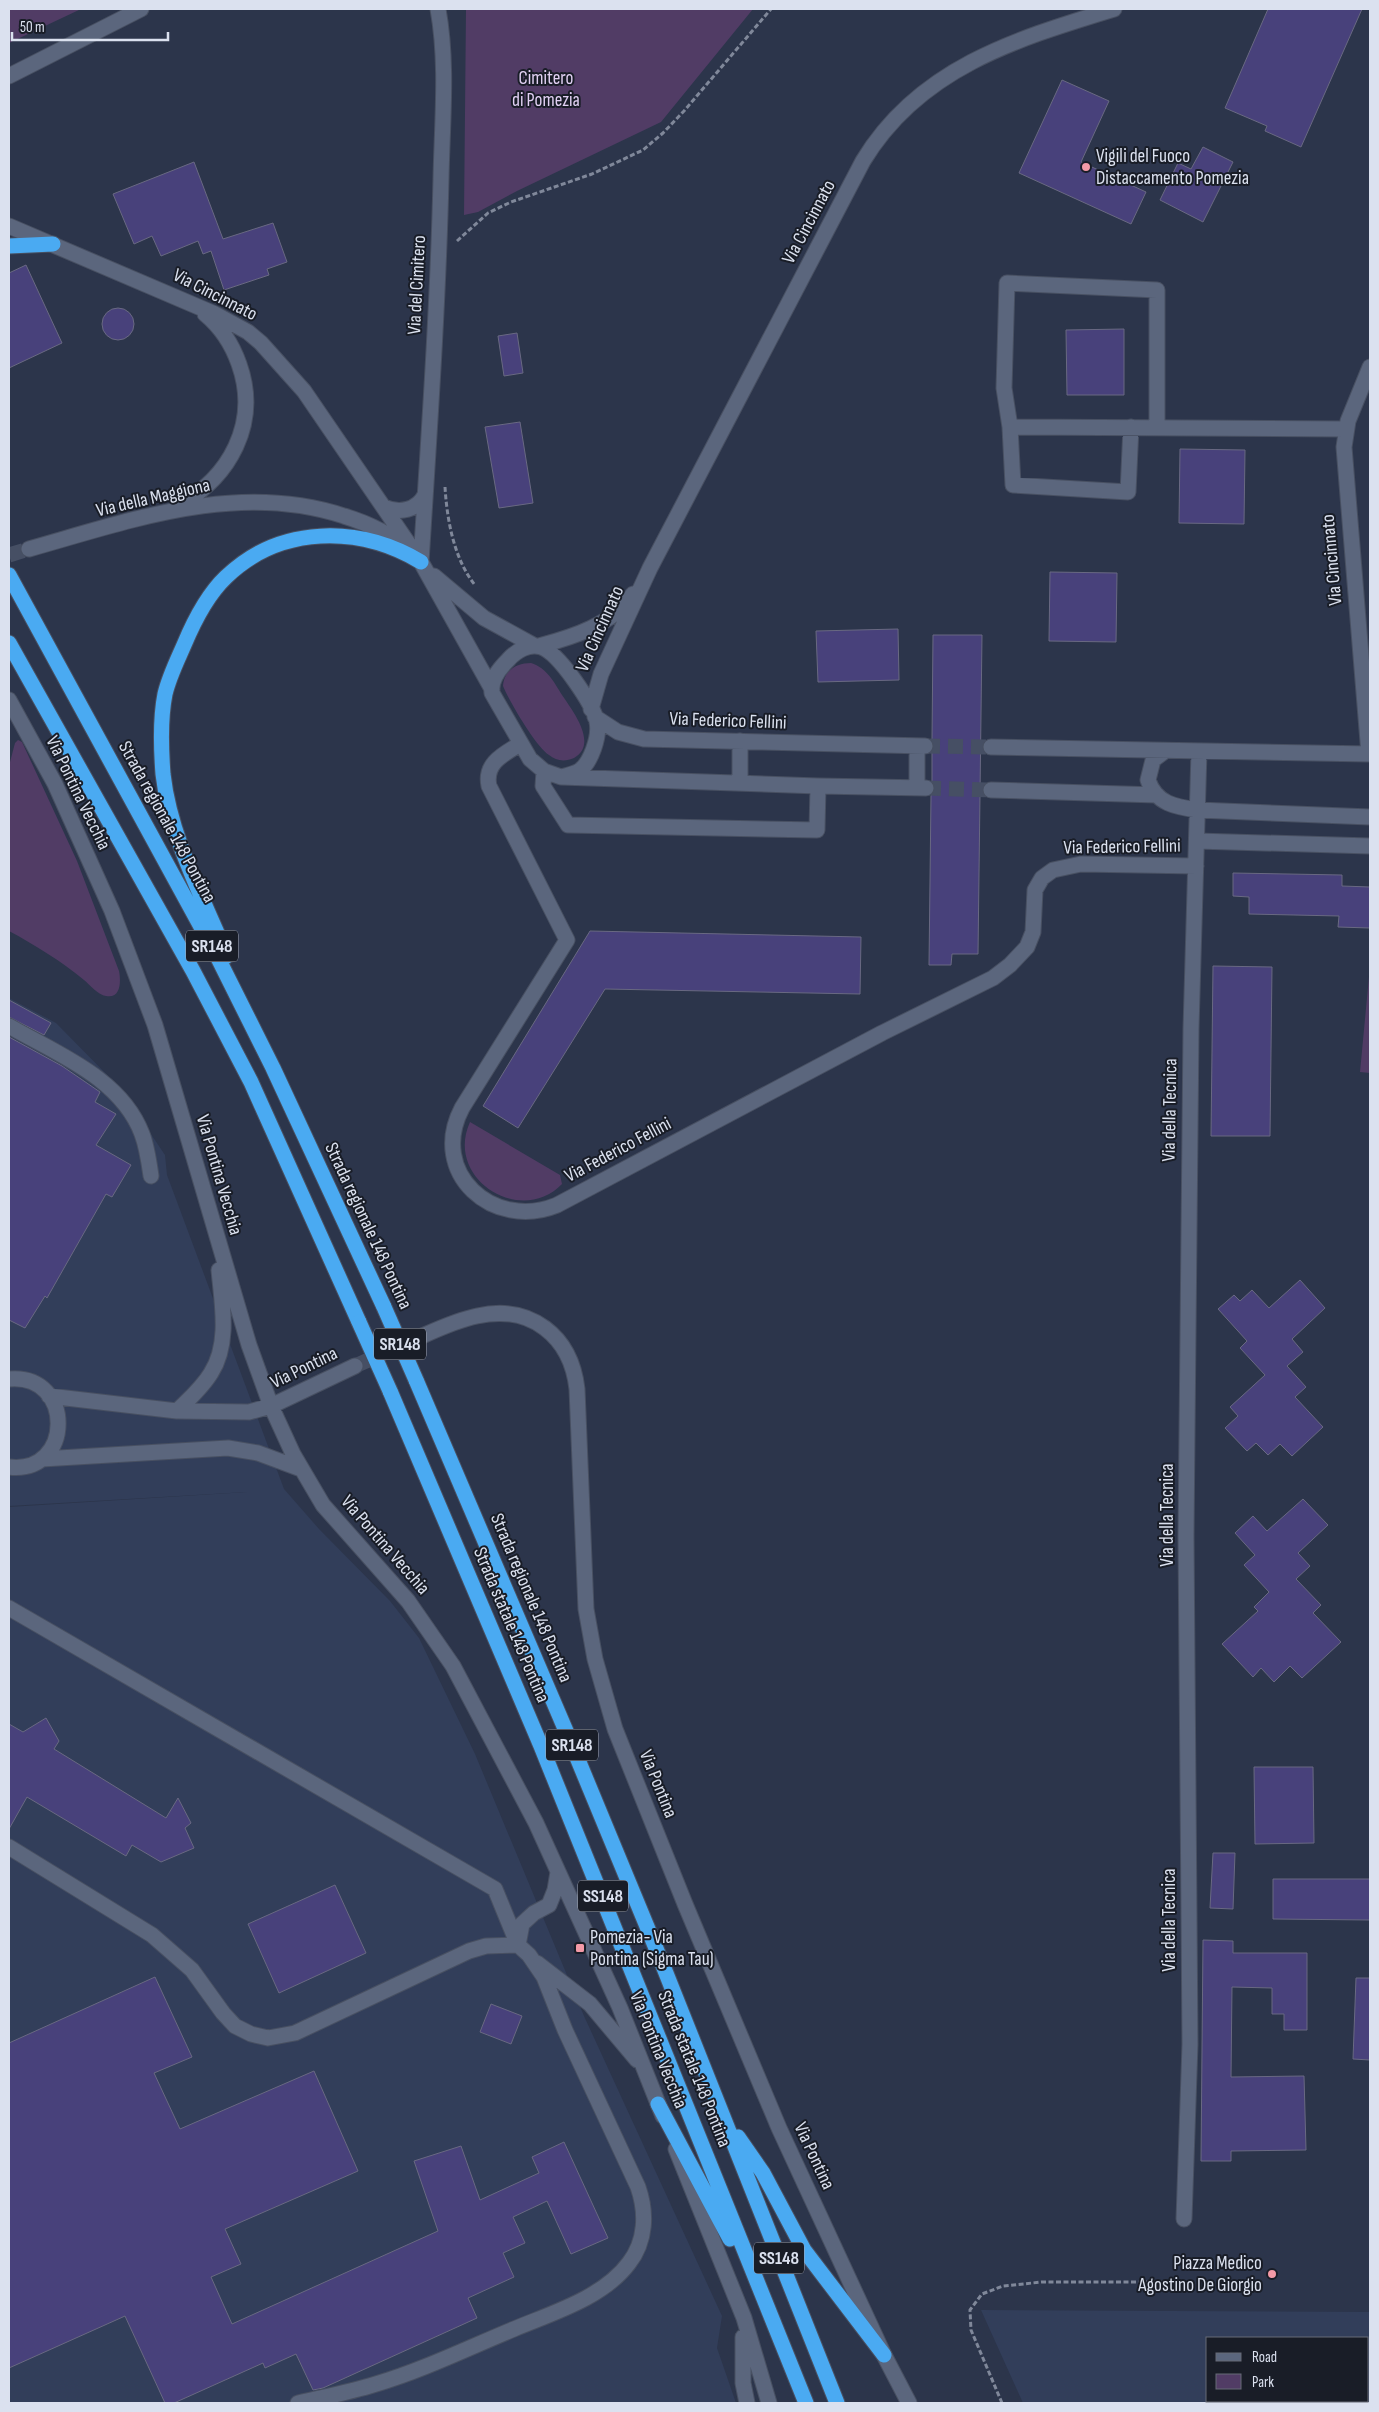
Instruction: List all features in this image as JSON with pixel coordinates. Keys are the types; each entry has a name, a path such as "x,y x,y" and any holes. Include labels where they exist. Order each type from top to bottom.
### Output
{"highway":[{"path":"9,246 53,244"},
{"path":"273,1068 187,858 171,813 163,759 163,714 167,686 188,635 211,596 236,568 266,550 299,538 331,535 387,545 422,562"},
{"name":"Strada regionale 148 Pontina","path":"9,575 198,920 273,1068 384,1307 569,1738 721,2113"},
{"name":"SR148","path":"9,643 189,964 252,1082 390,1391"},
{"name":"Strada statale 148 Pontina","path":"390,1391 541,1746 806,2403"},
{"path":"658,2104 766,2305"},
{"path":"721,2113 763,2174 804,2250 884,2355"},
{"name":"Strada statale 148 Pontina","path":"721,2113 837,2403"}],"street":[{"path":"9,76 141,9"},
{"name":"Via del Cimitero","path":"422,562 439,266 443,88 442,41 438,9"},
{"name":"Via Cincinnato","path":"593,713 601,674 650,568 863,161 883,131 909,103 927,89 986,53 1037,32 1114,9"},
{"name":"Via Cincinnato","path":"9,226 183,299 248,332 276,358 304,391 422,562 492,689"},
{"path":"1131,427 1128,492 1013,485 1010,427 1004,388 1007,283 1157,290 1157,427"},
{"path":"168,511 198,493 219,475 235,452 246,410 242,374 232,347 217,325 183,299"},
{"name":"Via Cincinnato","path":"1369,754 1344,447 1346,430 1370,366"},
{"path":"1010,427 1346,430"},
{"path":"384,507 396,510 409,509 420,503 425,494"},
{"name":"Via della Maggiona","path":"29,549 168,511 238,501 310,506 375,528 396,540 422,562"},
{"name":"Via Cincinnato","path":"422,562 445,586 484,618 537,646 578,634 610,617 624,606 650,568"},
{"path":"544,770 543,786 568,825 817,830 818,786 561,776 544,770 530,759 520,744 494,698 492,689 497,673 509,658 521,649 537,646 551,652 559,660 593,713 598,731 588,761 578,771 561,776"},
{"name":"Via Pontina Vecchia","path":"9,700 55,784 115,920 166,1056 180,1116 249,1345 271,1406 301,1470 335,1519 393,1582 439,1643 517,1785 620,2008 744,2318 769,2403"},
{"name":"Via Federico Fellini","path":"593,713 618,732 636,738 921,746 921,788 818,786"},
{"path":"740,741 740,782"},
{"name":"Via Federico Fellini","path":"520,744 493,762 489,772 489,786 567,940 462,1108 453,1138 458,1166 469,1188 488,1203 513,1211 536,1211 557,1205 882,1033 993,978 1010,966 1027,947 1032,932 1036,890 1042,878 1053,870 1081,864 1196,866"},
{"path":"991,747 1369,754"},
{"path":"1157,795 1150,785 1148,772 1155,757 1165,751"},
{"name":"Via della Tecnica","path":"1184,2219 1190,2044 1186,1527 1191,1029 1199,751"},
{"name":"Via Federico Fellini","path":"990,790 1157,795 1171,806 1198,810 1370,817"},
{"name":"Via Federico Fellini","path":"1197,841 1370,846"},
{"path":"9,1026 88,1071 107,1086 125,1106 138,1126 145,1144 151,1176"},
{"path":"177,1410 205,1382 218,1357 223,1330 217,1239"},
{"name":"Via Pontina","path":"420,1337 477,1316 513,1314 526,1317 543,1326 557,1338 567,1354 575,1376 577,1389 586,1609 595,1659 613,1722 685,1904 779,2128 884,2355"},
{"name":"Via Pontina","path":"50,1396 177,1410 236,1413 271,1406 355,1366"},
{"path":"9,1380 32,1383 50,1396 56,1406 59,1429 50,1450 42,1458 25,1467 9,1468"},
{"path":"42,1458 228,1448 264,1454 301,1470"},
{"path":"9,1608 495,1889 518,1945 534,1961 590,2004 645,2071"},
{"path":"9,1847 152,1935 192,1970 228,2020 244,2031 260,2036 278,2038 295,2034 477,1948 518,1945"},
{"path":"518,1945 522,1924 534,1913 549,1905 555,1890 558,1872"},
{"path":"298,2403 360,2389 394,2378 558,2310 586,2297 610,2282 628,2264 635,2253 644,2220 638,2187 565,2030 544,1977 534,1961"},
{"path":"744,2318 743,2383 747,2403"},
{"path":"884,2355 909,2403"}],"path":[{"path":"439,266 460,237 488,213 511,202 592,174 643,150 684,111 771,9"},
{"path":"445,484 450,521 458,553 467,574 480,592"},
{"path":"1002,2403 971,2330 970,2310 982,2294 1003,2286 1042,2282 1184,2282"}],"shaded area":[{"path":"9,998 56,1023 120,1088 165,1155 167,1175 284,1489 319,1529 390,1601 419,1638 475,1754 584,2016 722,2316 717,2348 736,2403 9,2403 9,1507 247,1492 9,1506"},
{"path":"981,2310 1370,2312 1370,2403 1023,2403"}],"green space":[{"path":"9,9 81,9 9,43"},
{"name":"Cimitero di Pomezia","path":"466,9 753,9 661,122 517,191 478,212 464,215"},
{"path":"531,663 537,665 550,676 577,718 584,736 584,744 581,752 574,758 558,760 537,743 523,723 503,686 506,676 512,668 521,664"},
{"path":"18,740 22,742 77,861 119,971 119,988 115,995 106,996 100,994 57,960 9,931 9,766 15,743"},
{"path":"1370,966 1370,1073 1360,1072"},
{"path":"470,1122 560,1175 562,1184 545,1196 527,1200 508,1198 491,1190 477,1178 468,1162 465,1143"}],"building":[{"path":"1268,9 1362,9 1301,147 1265,131 1267,126 1225,108"},
{"path":"1062,80 1109,101 1081,162 1146,192 1131,224 1019,173"},
{"path":"1203,147 1233,162 1203,222 1160,200 1178,163 1191,169"},
{"path":"194,162 223,239 273,223 287,262 267,269 269,275 224,290 211,251 203,254 198,241 161,256 152,236 134,244 113,194"},
{"path":"26,265 62,343 9,368 9,273"},
{"path":"118,308 124,309 129,313 133,318 133,330 129,335 124,339 118,340 112,339 107,335 103,330 102,324 103,318 107,313 112,309"},
{"path":"1124,329 1124,395 1067,395 1066,330"},
{"path":"517,333 523,373 504,376 498,336"},
{"path":"520,422 533,503 499,508 485,427"},
{"path":"1180,449 1245,450 1244,524 1179,523"},
{"path":"1050,572 1117,573 1116,642 1049,641"},
{"path":"898,629 899,680 818,682 816,631"},
{"path":"933,635 982,635 978,954 952,954 951,965 929,965 931,796 935,788 932,781 932,752 934,746 932,740"},
{"path":"1233,873 1342,875 1342,886 1370,887 1370,928 1338,927 1339,916 1249,914 1249,897 1233,896"},
{"path":"590,931 861,937 860,994 605,989 518,1128 483,1106"},
{"path":"1213,966 1272,967 1270,1136 1211,1136"},
{"path":"9,1000 51,1023 44,1035 9,1017"},
{"path":"9,1037 62,1066 100,1092 95,1102 116,1114 96,1145 131,1165 112,1197 106,1194 47,1298 45,1296 25,1328 9,1320"},
{"path":"1300,1280 1325,1308 1292,1339 1303,1352 1287,1366 1306,1387 1295,1397 1323,1427 1292,1456 1280,1444 1268,1455 1256,1443 1247,1451 1225,1428 1238,1416 1230,1407 1265,1375 1240,1348 1247,1341 1218,1309 1234,1295 1240,1301 1252,1290 1269,1308"},
{"path":"1303,1499 1328,1525 1298,1553 1310,1566 1296,1579 1321,1605 1313,1613 1341,1642 1302,1678 1290,1666 1274,1682 1261,1668 1253,1677 1222,1644 1258,1611 1254,1607 1269,1592 1244,1565 1255,1555 1235,1533 1253,1516 1267,1531"},
{"path":"46,1718 59,1741 54,1749 166,1818 178,1798 191,1823 185,1828 194,1848 161,1862 132,1845 126,1856 27,1797 9,1829 9,1724 23,1732"},
{"path":"1254,1767 1313,1767 1314,1843 1255,1844"},
{"path":"1213,1853 1235,1853 1233,1909 1210,1908"},
{"path":"1273,1879 1370,1879 1370,1920 1273,1919"},
{"path":"335,1885 366,1953 279,1993 248,1924"},
{"path":"1203,1940 1233,1941 1233,1953 1307,1953 1307,2030 1284,2030 1284,2014 1272,2014 1272,1988 1232,1987 1231,2077 1304,2076 1306,2150 1231,2151 1231,2161 1201,2161"},
{"path":"155,1977 192,2057 154,2073 180,2129 314,2071 358,2171 225,2229 241,2264 211,2277 232,2324 438,2231 414,2161 461,2146 480,2200 539,2173 532,2157 564,2142 608,2238 571,2254 547,2201 513,2217 525,2243 503,2253 514,2277 468,2298 477,2318 323,2388 313,2390 296,2354 265,2368 263,2363 174,2403 165,2403 125,2316 9,2368 9,2043"},
{"path":"1356,1978 1370,1978 1370,2060 1353,2059"},
{"path":"491,2004 522,2016 511,2044 480,2032"}],"tunnel":[{"path":"9,555 29,549"},
{"path":"925,746 991,747"},
{"path":"926,788 991,790"},
{"path":"355,1366 420,1337"}],"place":[{"name":"Vigili del Fuoco Distaccamento Pomezia","path":"1086,167"},
{"name":"Pomezia- Via Pontina (Sigma Tau)","path":"580,1948"},
{"name":"Piazza Medico Agostino De Giorgio","path":"1272,2274"}]}
